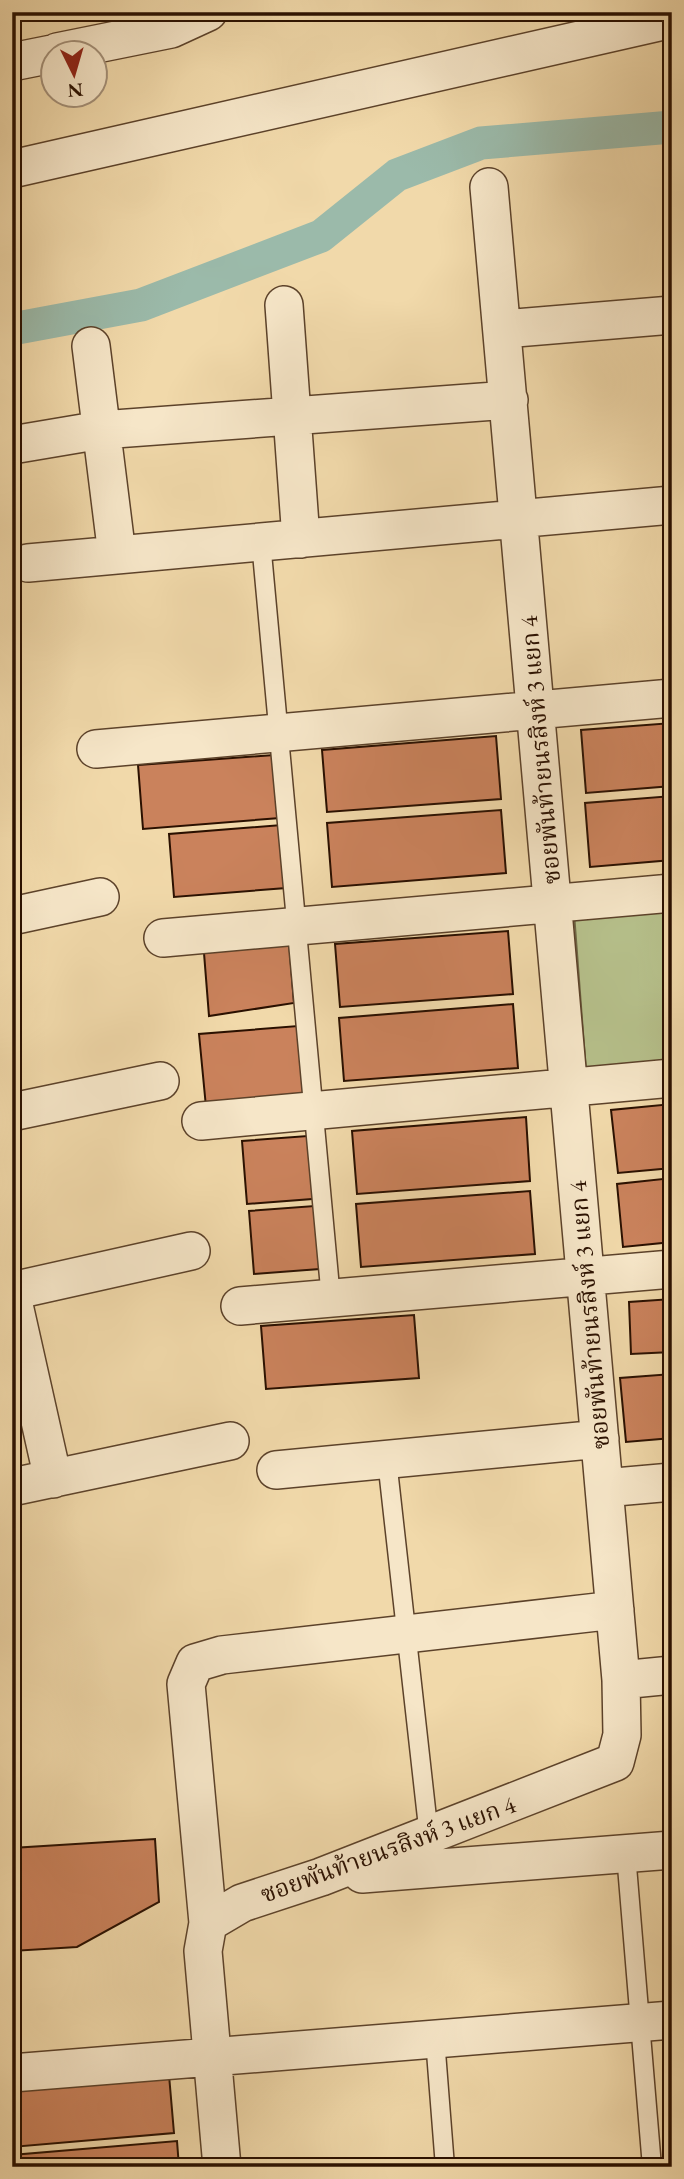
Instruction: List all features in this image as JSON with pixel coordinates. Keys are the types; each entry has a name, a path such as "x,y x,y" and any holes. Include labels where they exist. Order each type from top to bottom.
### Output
{"street":[{"path":"108,38 208,12"},
{"path":"12,169 672,19"},
{"path":"12,62 38,57"},
{"name":"ซอยพันท้ายนรสิงห์ 3 แยก 4","path":"208,1923 242,1903 321,1877 615,1762 622,1735 615,1610 489,187"},
{"path":"284,305 301,539"},
{"path":"503,329 672,315"},
{"path":"91,346 117,555"},
{"path":"12,445 101,430 509,400"},
{"path":"28,563 672,505"},
{"path":"96,749 672,698"},
{"path":"163,938 672,893"},
{"path":"12,916 100,897"},
{"path":"201,1121 672,1078"},
{"path":"12,1112 160,1081"},
{"path":"52,1479 12,1293 191,1251"},
{"path":"240,1306 672,1269"},
{"path":"276,1470 600,1439"},
{"path":"12,1487 230,1441"},
{"path":"604,1488 672,1482"},
{"path":"222,2167 203,1951 208,1923 186,1684 195,1663 222,1655 615,1610"},
{"path":"621,1680 672,1675"},
{"path":"321,1877 672,1850"},
{"path":"12,2073 655,2022"}],"lane":[{"path":"261,542 281,733 296,927 331,1299"},
{"path":"387,1460 429,1836"},
{"path":"626,1854 655,2022 652,2167"},
{"path":"435,2039 444,2167"}],"green space":[{"path":"672,905 672,1065 586,1072 574,913"}],"building":[{"path":"672,723 672,786 586,793 581,730"},
{"path":"496,736 501,799 327,812 322,750"},
{"path":"288,754 293,817 143,829 138,765"},
{"path":"672,796 672,860 590,867 585,803"},
{"path":"501,810 506,873 332,887 327,823"},
{"path":"294,824 299,887 174,897 169,834"},
{"path":"508,931 513,994 340,1007 335,944"},
{"path":"289,941 294,1003 209,1016 204,953"},
{"path":"513,1004 518,1068 344,1081 339,1018"},
{"path":"298,1026 304,1098 206,1107 199,1034"},
{"path":"672,1104 672,1168 618,1173 611,1110"},
{"path":"526,1117 530,1181 357,1194 352,1131"},
{"path":"321,1135 325,1198 247,1204 242,1141"},
{"path":"672,1178 672,1242 623,1247 617,1184"},
{"path":"530,1191 535,1254 361,1267 356,1204"},
{"path":"328,1205 333,1268 254,1274 249,1211"},
{"path":"672,1299 672,1352 631,1354 629,1302"},
{"path":"414,1315 419,1378 266,1389 261,1326"},
{"path":"672,1374 672,1438 626,1442 620,1378"},
{"path":"155,1839 159,1902 77,1947 12,1951 12,1848"},
{"path":"169,2075 174,2133 12,2147 12,2089"},
{"path":"177,2141 179,2167 12,2167 12,2155"}],"waterway":[{"path":"12,329 141,305 321,236 397,175 481,143 672,127"}]}
